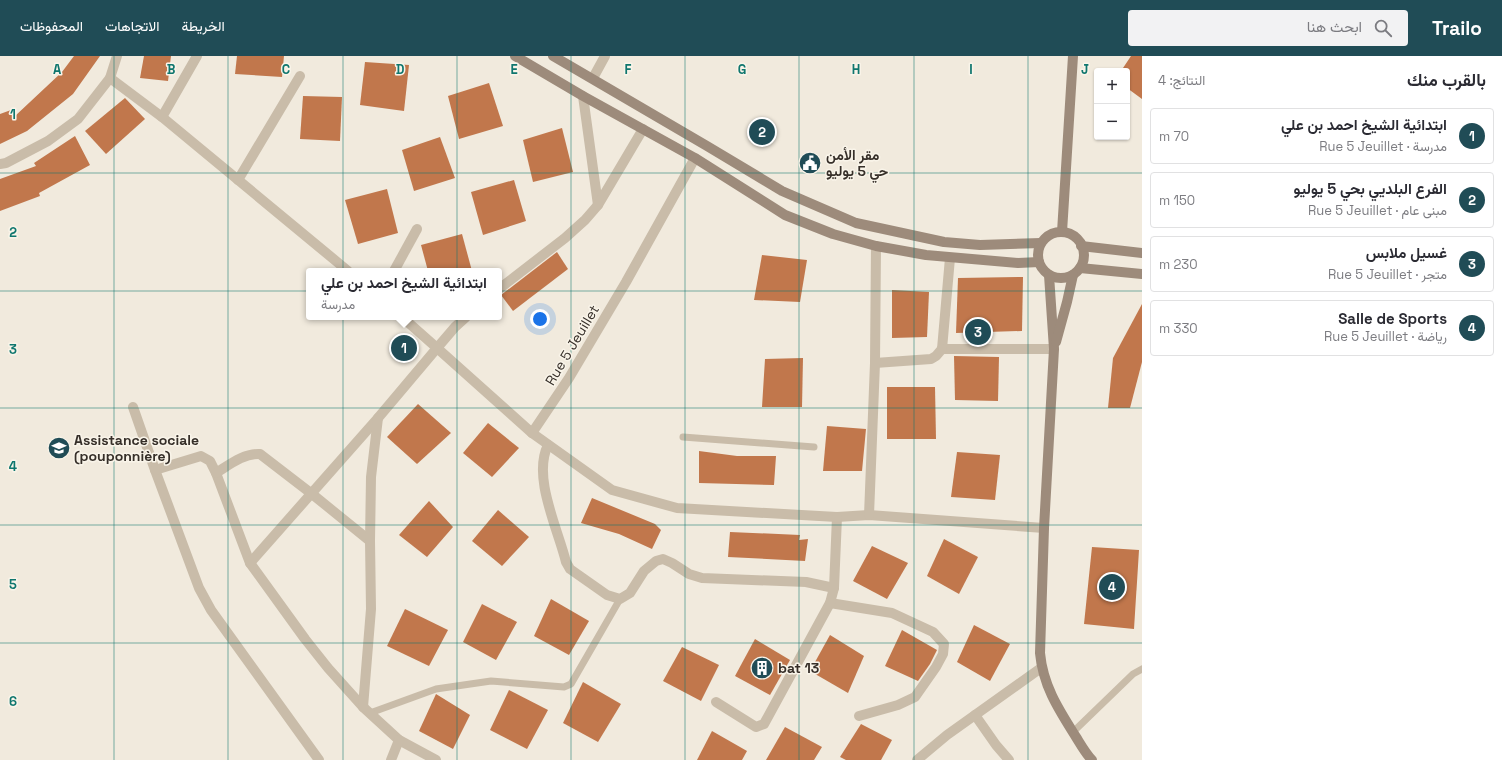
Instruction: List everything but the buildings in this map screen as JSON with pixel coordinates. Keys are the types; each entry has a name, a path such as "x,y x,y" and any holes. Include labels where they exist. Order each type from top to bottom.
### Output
{"main road":[{"path":"515,56 583,96 695,158 785,215 834,234 876,246 950,258 1018,263 1039,262"},
{"path":"554,56 782,192 856,223 944,242 980,245 1041,244"},
{"path":"1062,232 1073,56"},
{"path":"1054,349 1076,272 1083,261 1084,253 1082,246 1074,236 1062,232 1050,235 1041,244 1039,250 1039,262 1049,275 1061,278 1076,272 1142,274"},
{"path":"1082,246 1142,253"},
{"path":"1049,275 1054,349 1044,528 1040,653 1041,668 1056,706 1091,760"}],"street":[{"path":"0,164 6,163 48,141 78,119 110,78 117,56"},
{"path":"162,117 198,56"},
{"path":"592,78 605,56"},
{"path":"238,180 300,76"},
{"path":"110,78 162,117 344,268"},
{"path":"583,96 598,205"},
{"path":"502,287 565,238 585,220 598,205 643,129"},
{"name":"Rue 5 Jeuillet","path":"532,433 574,371 626,282 695,158"},
{"path":"396,268 417,229"},
{"path":"869,515 875,363 876,246"},
{"path":"875,363 931,359 936,356 942,348 950,258"},
{"path":"405,320 532,433 612,490 678,508 837,517 869,515 1044,528"},
{"path":"250,563 312,494 455,327 463,320"},
{"path":"942,348 1054,349"},
{"path":"133,407 199,588 210,610 319,760"},
{"path":"367,710 371,609 371,477 378,418"},
{"path":"548,445 544,454 543,483 566,562 570,569 607,595 620,598 630,593 644,571 656,561 663,559 689,574 702,578 806,582 834,588"},
{"path":"216,473 246,456 253,453 260,454 312,494 370,542"},
{"path":"155,470 201,456 210,460 250,563 305,640 328,668 367,710 399,740 436,760"},
{"path":"716,702 756,727 764,724 830,603 834,588 837,517"},
{"path":"830,603 892,613 933,632 944,644 943,654 936,667 915,697 898,705 859,716"},
{"path":"917,760 947,735 1041,668"},
{"path":"976,715 996,745 1009,760"},
{"path":"391,760 399,740"}],"lane":[{"path":"683,437 814,447"},
{"path":"367,710 436,689 475,683 491,681 564,687 571,684 620,598"},
{"path":"1073,732 1133,674 1142,669"}],"place":[{"name":"الفرع البلديي بحي 5 يوليو","path":"762,132"},
{"name":"مقر الأمن حي 5 يوليو","path":"810,163"},
{"name":"غسيل ملابس","path":"978,332"},
{"name":"ابتدائية الشيخ احمد بن علي","path":"404,348"},
{"name":"Assistance sociale (pouponnière)","path":"59,448"},
{"name":"Salle de Sports","path":"1112,587"},
{"name":"bat 13","path":"762,668"}]}
